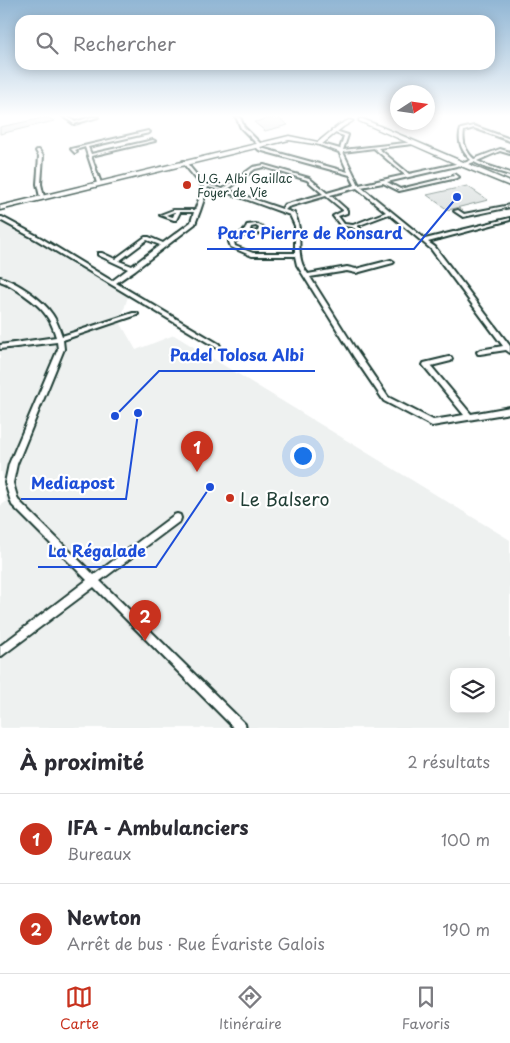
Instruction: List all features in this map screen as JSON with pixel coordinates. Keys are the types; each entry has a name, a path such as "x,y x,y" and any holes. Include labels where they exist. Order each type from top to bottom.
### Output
{"street":[{"path":"38,151 41,156 39,184 42,197"},
{"path":"88,151 99,183"},
{"path":"90,155 108,151"},
{"path":"0,208 232,151"},
{"path":"267,151 352,174"},
{"path":"341,151 358,186 425,241 509,349"},
{"path":"379,151 407,175"},
{"path":"431,151 510,184"},
{"path":"463,151 474,161 510,174"},
{"path":"283,210 286,206 326,194 407,175 461,165 498,151"},
{"path":"184,162 203,185 224,190 292,214 297,222 297,255 300,265 386,399 430,423 510,410"},
{"path":"224,190 257,166 285,172 308,179 326,194 345,210 345,212 335,216 343,225 359,229 359,234 347,237 338,232 339,228 343,225"},
{"path":"383,181 394,188 404,189 457,178 455,175"},
{"path":"113,283 193,223 206,186"},
{"path":"456,211 463,216 510,206"},
{"path":"178,211 198,211"},
{"path":"353,226 390,212"},
{"path":"0,218 217,346"},
{"path":"425,241 510,219"},
{"path":"247,231 231,242 233,247 252,254 297,255"},
{"path":"116,261 147,238 164,245"},
{"path":"100,254 134,269"},
{"path":"307,276 347,269 356,271 391,262"},
{"path":"0,279 7,281 48,310 60,339 61,354 13,464 9,483 10,492 20,508 241,728"},
{"path":"0,347 60,339 135,314"},
{"path":"480,352 509,349"},
{"path":"449,359 426,364 470,417"},
{"path":"0,652 177,518"}],"shaded area":[{"path":"467,186 488,200 448,210 427,195"},
{"path":"0,216 43,237 130,290 120,322 136,350 174,335 510,540 510,728 0,728 0,506 6,502 2,472 0,472"}],"place":[{"name":"U.G. Albi Gaillac Foyer de Vie","path":"187,185"},
{"name":"Parc Pierre de Ronsard","path":"457,197"},
{"name":"Mediapost","path":"138,413"},
{"name":"Padel Tolosa Albi","path":"115,416"},
{"name":"IFA - Ambulanciers","path":"197,472"},
{"name":"La Régalade","path":"210,487"},
{"name":"Le Balsero","path":"230,498"},
{"name":"Newton","path":"145,641"}]}
